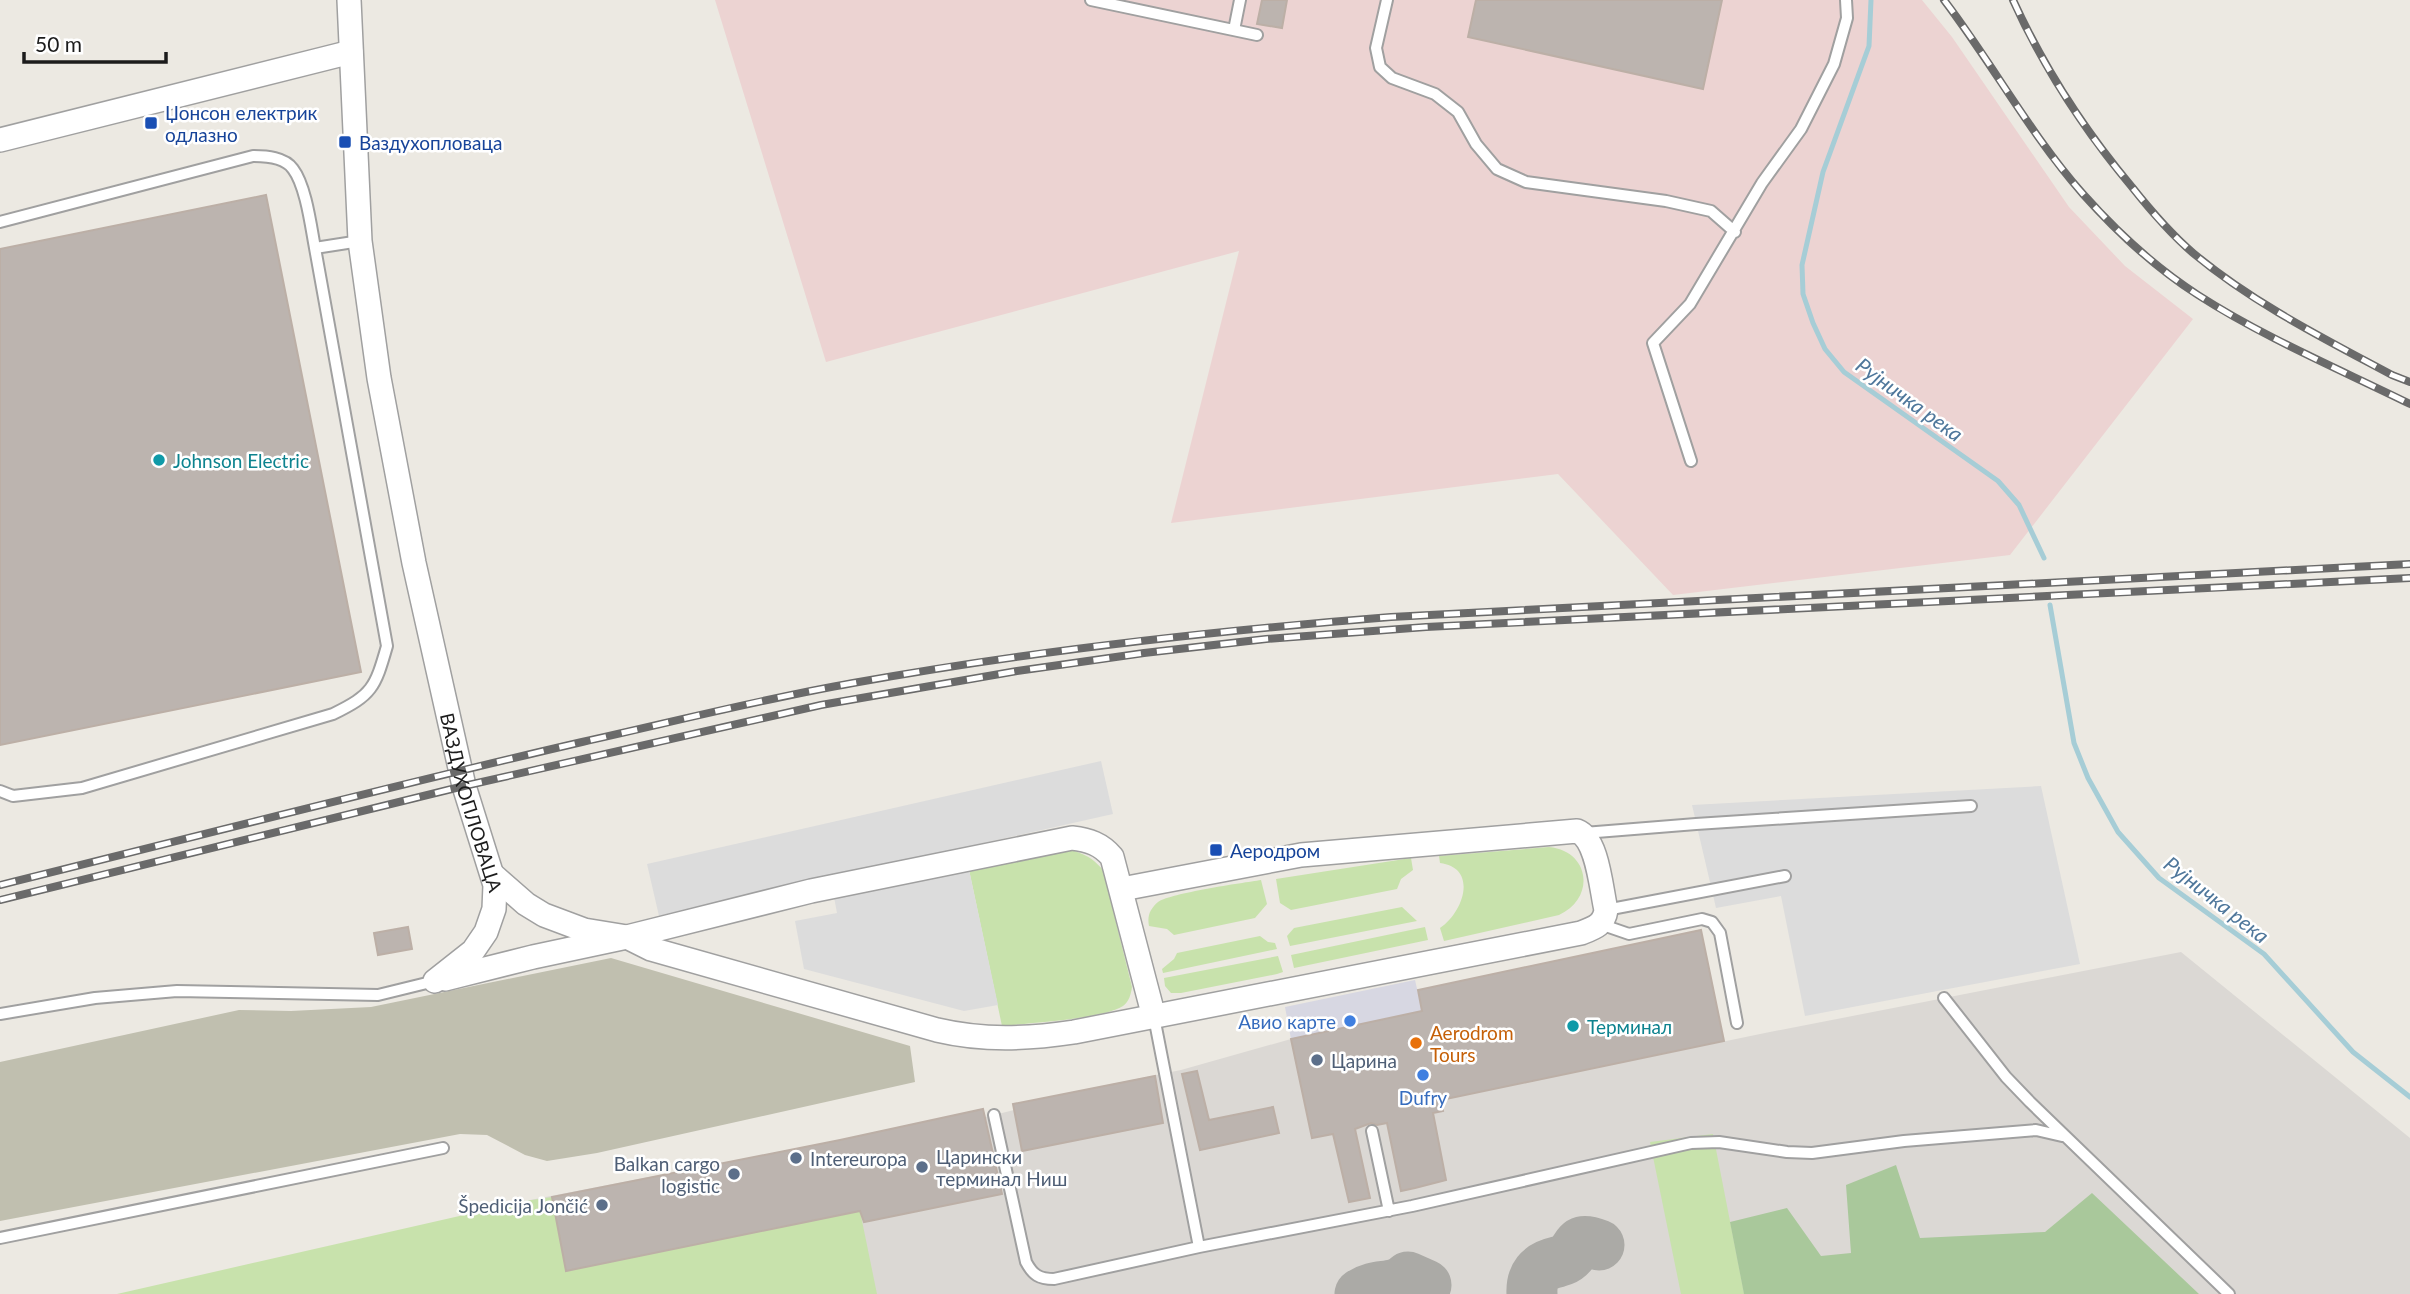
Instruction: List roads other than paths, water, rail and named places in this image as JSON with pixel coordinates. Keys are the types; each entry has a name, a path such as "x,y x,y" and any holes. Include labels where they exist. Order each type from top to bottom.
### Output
{"street":[{"name":"ВАЗДУХОПЛОВАЦА","path":"349,0 360,242 379,378 414,563 464,786 494,876 494,909 486,932 473,951 435,981"},
{"path":"0,140 351,52"},
{"path":"494,876 526,904 544,915 584,930 627,937 651,950 962,1036 1026,1039 1154,1017 1581,933 1603,917 1591,843 1584,834 1577,831 1301,855 1122,889"},
{"path":"435,981 811,891 1065,838 1090,840 1112,857 1154,1017"}],"lane":[{"path":"1091,0 1257,35"},
{"path":"1234,30 1240,0"},
{"path":"1387,0 1376,48 1380,67 1392,78 1435,94 1458,112 1476,144 1497,169 1526,182 1666,201 1711,211 1735,232"},
{"path":"1691,461 1653,343 1690,304 1762,183 1801,129 1834,64 1847,18 1846,0"},
{"path":"0,222 253,156 278,159 294,169 306,202 315,248 387,646 378,676 362,700 333,714 82,788 13,796 0,791"},
{"path":"315,248 360,242"},
{"path":"1584,834 1971,806"},
{"path":"1603,917 1785,876"},
{"path":"1603,917 1629,934 1702,919 1712,922 1720,933 1737,1023"},
{"path":"0,1014 96,998 177,992 379,995 435,981"},
{"path":"1944,998 2006,1077 2063,1136 2144,1210 2229,1294"},
{"path":"1154,1017 1199,1247"},
{"path":"994,1115 1026,1262 1036,1277 1054,1279 1199,1247 1389,1211 1691,1143 1719,1142 1812,1153 1903,1141 2036,1130 2063,1136"},
{"path":"1372,1131 1389,1211"},
{"path":"0,1238 443,1148"}],"waterway":[{"name":"Рујничка река","path":"1871,0 1869,46 1823,172 1802,265 1803,294 1825,349 1844,372 1998,481 2019,505 2044,558"},
{"name":"Рујничка река","path":"2050,605 2074,743 2088,778 2118,832 2159,878 2264,954 2353,1052 2410,1097"}],"railway":[{"path":"1944,0 2064,171 2096,208 2137,248 2182,284 2223,311 2410,404"},
{"path":"2013,0 2038,50 2081,121 2139,196 2176,238 2216,271 2264,304 2392,375 2410,382"},
{"path":"0,885 436,777 751,703 819,689 1054,652 1391,617 2410,564"},
{"path":"0,900 464,786 821,705 1017,671 1144,653 1266,639 1426,627 2410,578"}],"place":[{"name":"Џонсон електрик одлазно","path":"151,123"},
{"name":"Ваздухопловаца","path":"345,142"},
{"name":"Johnson Electric","path":"159,460"},
{"name":"Аеродром","path":"1216,850"},
{"name":"Авио карте","path":"1350,1021"},
{"name":"Терминал","path":"1573,1026"},
{"name":"Aerodrom Tours","path":"1416,1043"},
{"name":"Царина","path":"1317,1060"},
{"name":"Dufry","path":"1423,1075"},
{"name":"Intereuropa","path":"796,1158"},
{"name":"Царински терминал Ниш","path":"922,1167"},
{"name":"Balkan cargo logistic","path":"734,1174"},
{"name":"Špedicija Jončić","path":"602,1205"}]}
